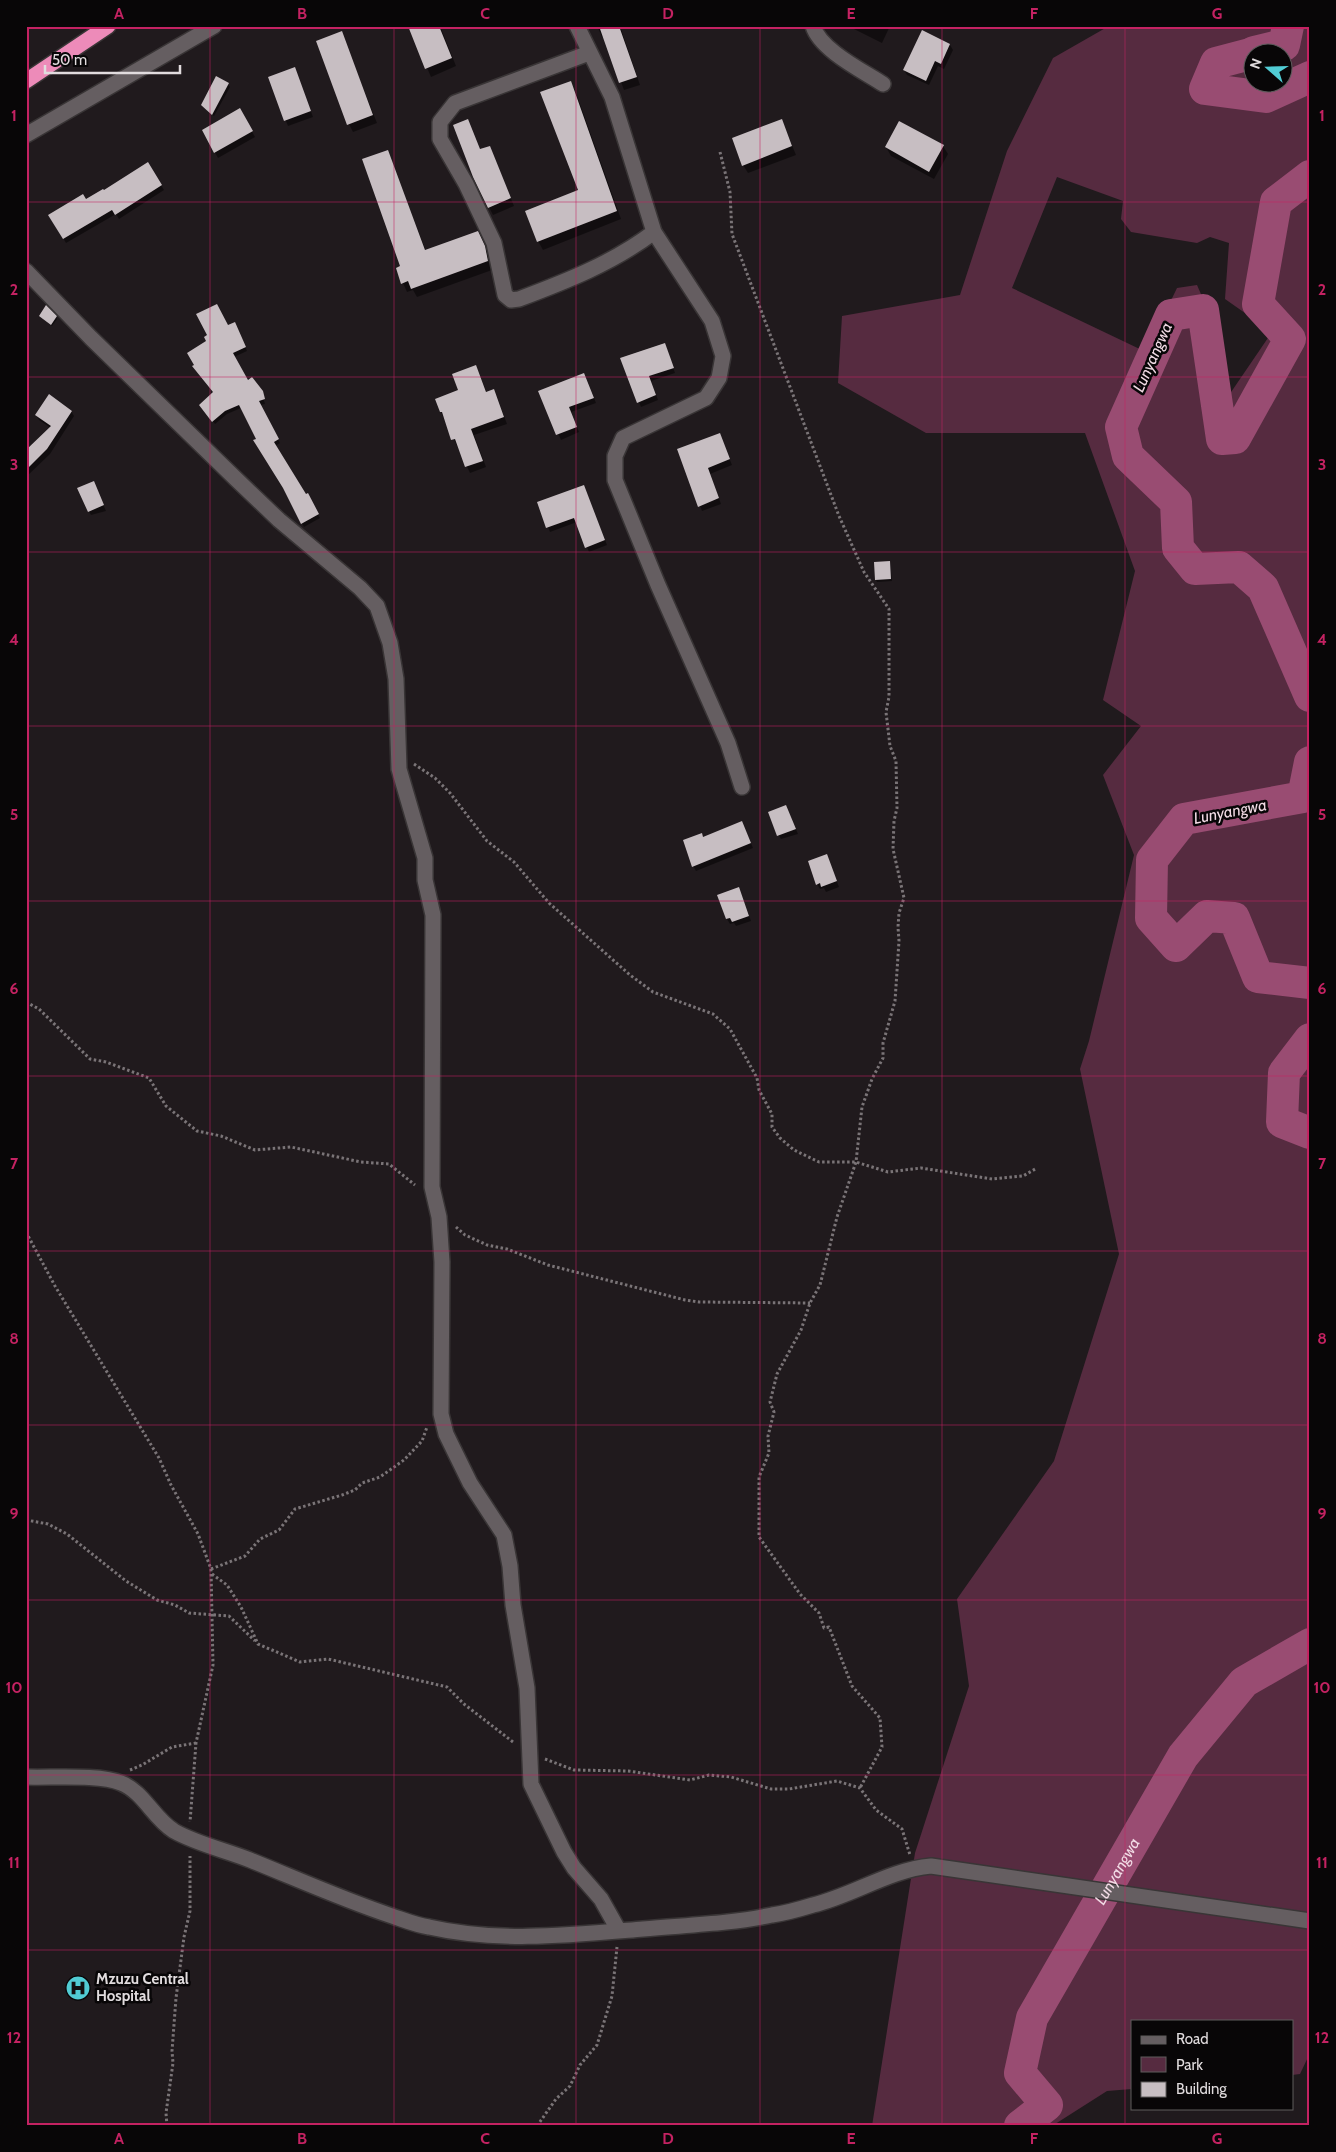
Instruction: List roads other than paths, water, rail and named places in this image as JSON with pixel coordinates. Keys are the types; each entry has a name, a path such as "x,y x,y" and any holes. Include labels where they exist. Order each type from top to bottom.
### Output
{"highway":[{"path":"26,81 108,26"}],"street":[{"path":"26,136 214,26"},
{"path":"577,26 612,97 654,232 712,321 723,356 719,378 706,398 623,438 616,456 615,480 658,585 728,743 742,787"},
{"path":"813,26 815,33 829,49 883,84"},
{"path":"589,53 456,103 440,122 440,139 466,184 494,244 505,295 511,300 519,299 578,277 632,249 654,232"},
{"path":"26,271 91,338 241,484 360,588 377,606 390,644 396,679 399,769 425,858 425,880 433,915 432,1187 439,1217 442,1262 441,1414 446,1434 470,1483 504,1535 510,1566 513,1605 527,1688 531,1784 556,1839 574,1868 601,1899 619,1931"},
{"path":"26,1777 101,1779 122,1783 139,1795 158,1819 173,1830 189,1838 371,1909 428,1927 477,1935 535,1937 619,1931 770,1916 823,1903 863,1888 883,1877 913,1868 931,1866 1310,1921"}],"waterway":[{"name":"Lunyangwa","path":"1285,42 1288,26"},
{"name":"Lunyangwa","path":"1244,56 1216,63 1205,89 1266,97 1277,92"},
{"name":"Lunyangwa","path":"1294,84 1310,77"},
{"name":"Lunyangwa","path":"1310,176 1276,202 1258,304 1290,339 1235,438 1222,439 1203,310 1171,315 1121,427 1128,456 1176,502 1178,548 1195,569 1239,567 1263,588 1310,696"},
{"name":"Lunyangwa","path":"1310,762 1303,797 1184,819 1152,860 1151,918 1176,946 1207,916 1234,918 1258,977 1310,983"},
{"name":"Lunyangwa","path":"1310,1039 1284,1073 1282,1122 1310,1133"},
{"name":"Lunyangwa","path":"1020,2126 1047,2105 1020,2073 1032,2018 1183,1756 1244,1682 1310,1644"}],"place":[{"name":"Mzuzu Central Hospital","path":"78,1988"}]}
